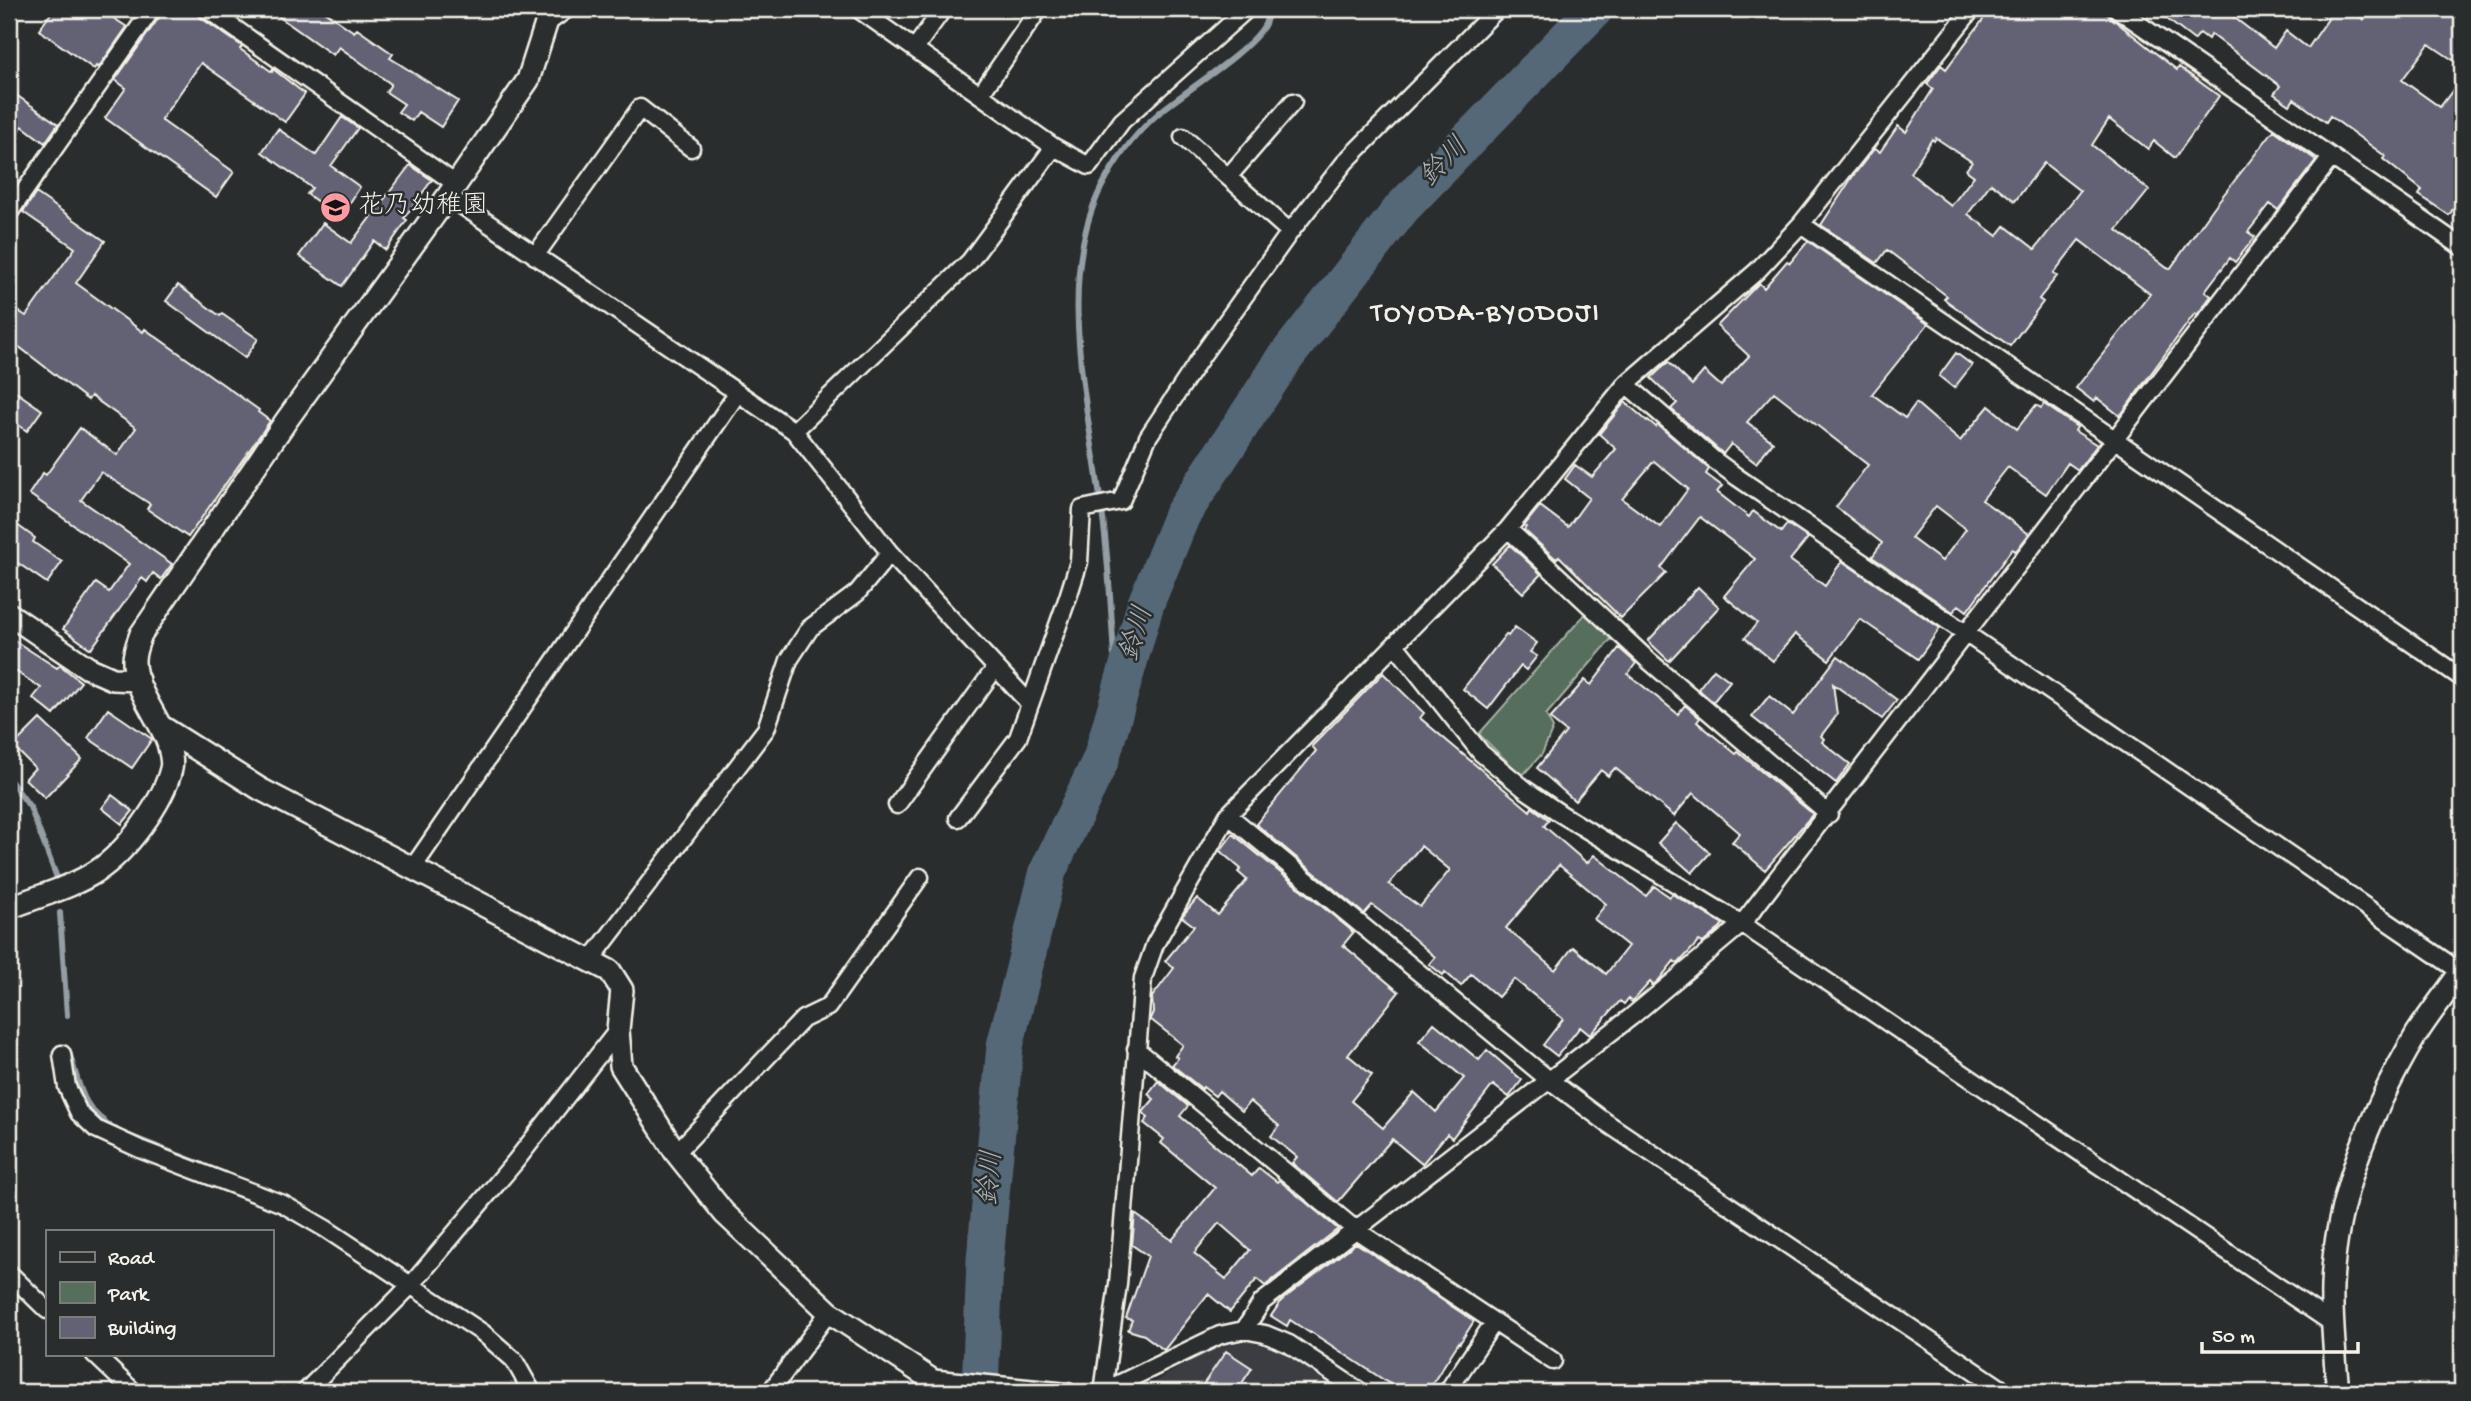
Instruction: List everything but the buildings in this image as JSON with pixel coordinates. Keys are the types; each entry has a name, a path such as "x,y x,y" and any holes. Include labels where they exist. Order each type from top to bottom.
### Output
{"street":[{"path":"9,213 152,9"},
{"path":"207,9 452,190 535,256 794,431 890,553 1030,704"},
{"path":"9,908 98,871 122,850 161,797 172,766 162,727 138,680 134,659 141,634 286,421 528,80 546,16 567,9"},
{"path":"858,9 1054,147 1089,166 1122,121 1247,9"},
{"path":"915,48 943,9"},
{"path":"980,94 1039,9"},
{"path":"958,818 1018,737 1079,562 1082,509 1121,501 1148,437 1290,232 1346,161 1497,9"},
{"path":"1103,1392 1118,1284 1143,978 1155,944 1228,815 1508,529 1626,384 1756,271 1801,224 1972,9"},
{"path":"2117,9 2462,247"},
{"path":"1227,177 1293,102"},
{"path":"535,256 640,108 691,148"},
{"path":"1183,137 1290,232"},
{"path":"794,431 970,261 1054,147"},
{"path":"1244,1331 1262,1302 1631,1017 1742,924 2331,158"},
{"path":"1801,224 2462,678"},
{"path":"1626,384 1714,460 1966,635 2461,971 2395,1072 2375,1110 2358,1154 2342,1211 2332,1283 2332,1323 2338,1392"},
{"path":"412,869 737,394"},
{"path":"1508,529 1648,660 1829,814"},
{"path":"590,961 766,729 789,660 810,628 857,593 890,553"},
{"path":"9,614 88,668 113,679 138,680"},
{"path":"1396,646 1481,753 1526,790 1742,924 2332,1323"},
{"path":"897,805 996,667"},
{"path":"162,727 260,789 610,971 622,990 618,1030 621,1066 676,1153 724,1213 829,1312 929,1378 1068,1392"},
{"path":"1228,815 1548,1079 1607,1123 2006,1392"},
{"path":"676,1153 803,1019 828,1007 920,877"},
{"path":"304,1392 412,1284 515,1162 618,1030"},
{"path":"1136,1049 1356,1230 1553,1361"},
{"path":"62,1054 67,1087 79,1114 96,1129 142,1150 283,1204 412,1284 483,1332 514,1360 532,1392"},
{"path":"9,1273 46,1309"},
{"path":"770,1392 829,1312"},
{"path":"1447,1392 1494,1322"},
{"path":"1103,1392 1220,1335 1244,1331 1265,1334 1289,1344 1361,1392"},
{"path":"96,1356 134,1392"}],"shaded area":[{"path":"1246,1341 1284,1351 1344,1392 1138,1392 1210,1349"}],"green space":[{"path":"1586,613 1613,637 1546,715 1553,728 1542,754 1522,776 1479,734"}],"waterway":[{"path":"1117,705 1105,536 1080,353 1080,260 1090,217 1107,177 1124,151 1160,112 1247,46 1265,24 1270,9"},
{"name":"鈴川","path":"980,1392 985,1259 1005,1046 1048,871 1101,759 1146,603 1182,515 1285,358 1402,208 1595,9"},
{"path":"9,779 30,807 57,878"},
{"path":"60,913 67,1015"},
{"path":"70,1055 80,1089 90,1107 105,1123 117,1130"},
{"path":"127,1135 201,1164"}],"place":[{"name":"花乃幼稚園","path":"335,207"}],"district":[{"name":"TOYODA-BYODOJI","path":"1486,314"}]}
